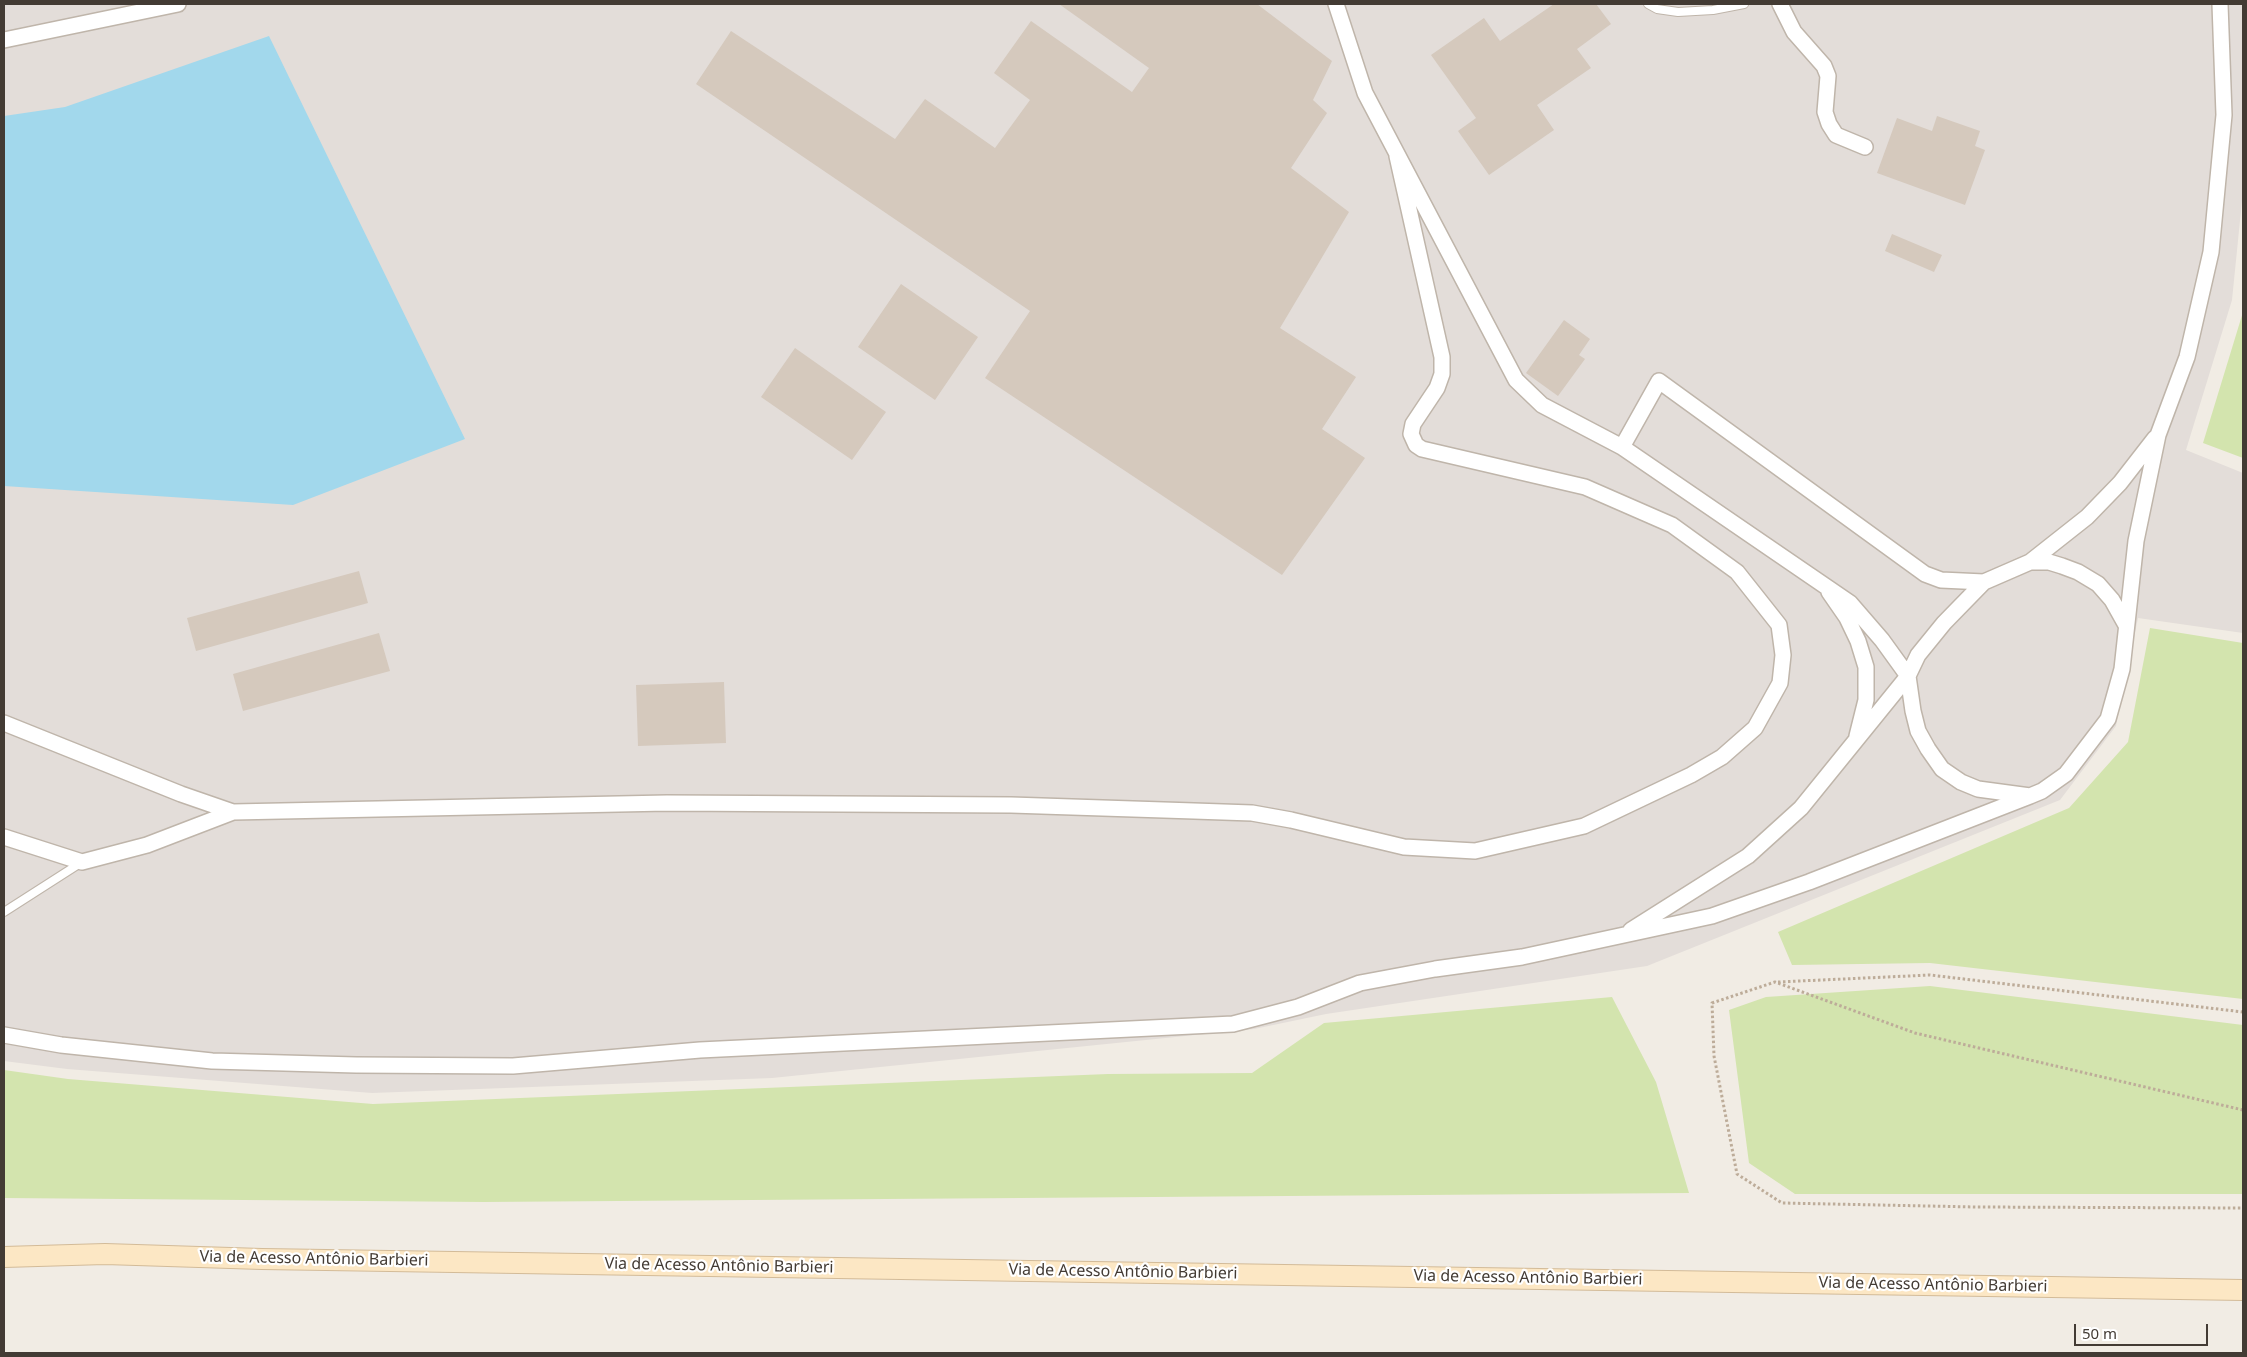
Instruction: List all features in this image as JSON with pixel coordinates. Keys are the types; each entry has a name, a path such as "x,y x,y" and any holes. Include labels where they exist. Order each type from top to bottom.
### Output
{"main road":[{"name":"Via de Acesso Antônio Barbieri","path":"4,1257 105,1254 262,1259 2243,1290"}],"street":[{"path":"4,40 178,4"},
{"path":"1336,4 1365,93 1516,380 1542,405 1622,447 1850,603 1882,640 1908,676 1913,712 1918,731 1928,750 1942,769 1961,782 1978,789 2030,796"},
{"path":"1780,4 1794,32 1826,71 1828,83 1825,112 1829,124 1836,135 1865,147"},
{"path":"4,1035 61,1045 212,1061 356,1065 513,1066 700,1050 1233,1024 1298,1007 1360,983 1435,969 1522,957 1712,916 1809,882 2042,791 2066,774 2108,719 2122,669 2136,541 2158,435 2187,357 2211,252 2224,115 2220,4"},
{"path":"4,837 82,862 147,845 233,812 667,802 1011,805 1185,810 1262,815 1404,847 1475,850 1584,826 1691,775 1722,757 1755,728 1780,683 1783,654 1779,625 1737,572 1672,525 1585,487 1422,450 1416,445 1411,434 1413,424 1437,388 1442,374 1442,357 1397,156"},
{"path":"1622,447 1659,381 1925,574 1941,580 1984,582"},
{"path":"1621,936 1748,856 1801,808 1908,676 1918,655 1944,623 1984,582 2030,562 2087,517 2120,483 2158,435"},
{"path":"2030,562 2049,562 2062,566 2078,572 2098,584 2112,600 2126,625"},
{"path":"1824,585 1847,618 1858,641 1866,667 1866,700 1856,741"},
{"path":"4,724 181,794 233,812"}],"lane":[{"path":"1648,4 1657,9 1678,12 1713,10 1744,4"},
{"path":"4,912 82,862"}],"path":[{"path":"2243,1012 1930,975 1775,982 1712,1003 1714,1056 1737,1174 1782,1203 1986,1207 2243,1208"},
{"path":"1775,982 1915,1033 2243,1110"}],"shaded area":[{"path":"4,4 2243,4 2243,191 2232,300 2186,450 2243,473 2243,633 2138,618 2116,726 2060,800 1647,966 1326,1014 1254,1029 772,1078 372,1093 67,1069 4,1061"}],"green space":[{"path":"2243,312 2243,458 2203,443"},
{"path":"2150,628 2243,643 2243,999 1930,963 1792,965 1778,932 2069,808 2128,742"},
{"path":"1930,986 2243,1025 2243,1194 1795,1194 1749,1163 1729,1010 1766,997"},
{"path":"1612,997 1656,1082 1689,1193 484,1202 4,1198 4,1070 68,1079 373,1104 1108,1074 1252,1073 1324,1023"}],"water":[{"path":"269,36 465,439 293,505 4,486 4,116 65,107"}],"building":[{"path":"1059,4 1257,4 1332,61 1313,100 1327,113 1291,168 1349,212 1280,328 1356,377 1322,429 1365,458 1282,575 985,378 1030,311 696,84 731,31 895,139 925,99 995,148 1030,100 994,73 1031,21 1132,92 1149,68"},
{"path":"1554,4 1596,4 1611,24 1577,49 1591,68 1537,105 1554,130 1489,175 1458,131 1476,118 1431,55 1484,18 1500,41"},
{"path":"1937,116 1980,131 1975,146 1985,150 1965,205 1877,173 1897,118 1932,131"},
{"path":"1892,234 1942,255 1934,272 1885,251"},
{"path":"901,284 978,337 935,400 858,347"},
{"path":"1564,320 1590,339 1579,355 1585,359 1558,396 1526,373"},
{"path":"795,348 886,412 852,460 761,397"},
{"path":"359,571 368,603 196,651 187,618"},
{"path":"379,633 390,671 243,711 233,674"},
{"path":"724,682 726,743 638,746 636,685"}]}
